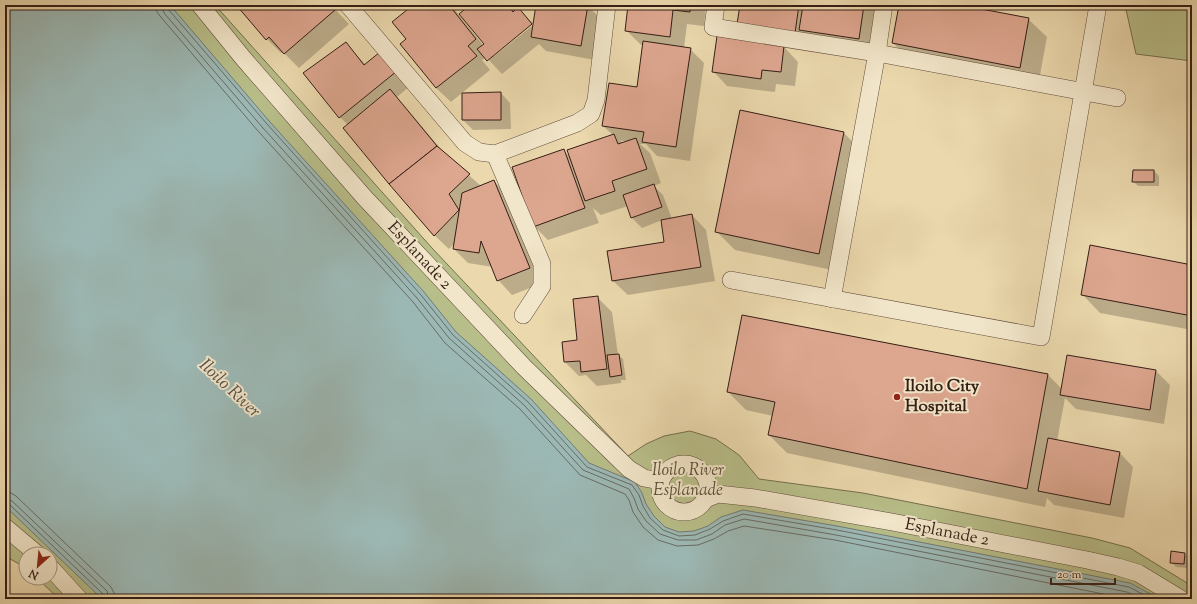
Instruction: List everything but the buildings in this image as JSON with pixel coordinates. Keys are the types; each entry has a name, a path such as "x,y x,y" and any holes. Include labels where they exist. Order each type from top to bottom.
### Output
{"street":[{"name":"Esplanade 2","path":"200,5 243,58 364,197 524,367 629,469 644,478 660,481 662,496 666,503 672,508 679,511 694,509 705,499 718,494 755,498 892,522 1118,567 1138,573 1181,599"},
{"path":"348,5 465,143 479,152 495,154 577,123 591,114 596,100 608,5"},
{"path":"716,5 713,27 877,54 1117,98"},
{"path":"832,299 877,54 884,5"},
{"path":"731,280 1041,337 1098,5"},
{"path":"495,154 542,264 542,286 523,315"},
{"path":"660,481 666,471 676,465 693,465 700,469 708,483 708,491 705,499"},
{"path":"5,527 28,546"},
{"path":"58,575 79,599"}],"green space":[{"name":"Iloilo River Esplanade","path":"147,5 215,5 432,248 628,456 646,444 664,436 690,431 716,439 739,455 759,479 863,493 1092,538 1130,548 1192,586 1192,599 959,599 695,548 588,477"},
{"path":"1125,5 1192,5 1192,61 1136,54"},
{"path":"5,477 143,599 59,599 45,586 58,586 58,546 18,546 18,563 5,556"}],"water":[{"name":"Iloilo River","path":"5,5 170,5 270,122 424,292 456,332 531,399 589,463 635,482 654,516 665,527 679,532 694,531 708,526 721,517 743,510 837,526 1130,583 1160,599 102,599 58,557 58,546 47,546 5,506"}],"place":[{"name":"Iloilo City Hospital","path":"897,397"}]}
